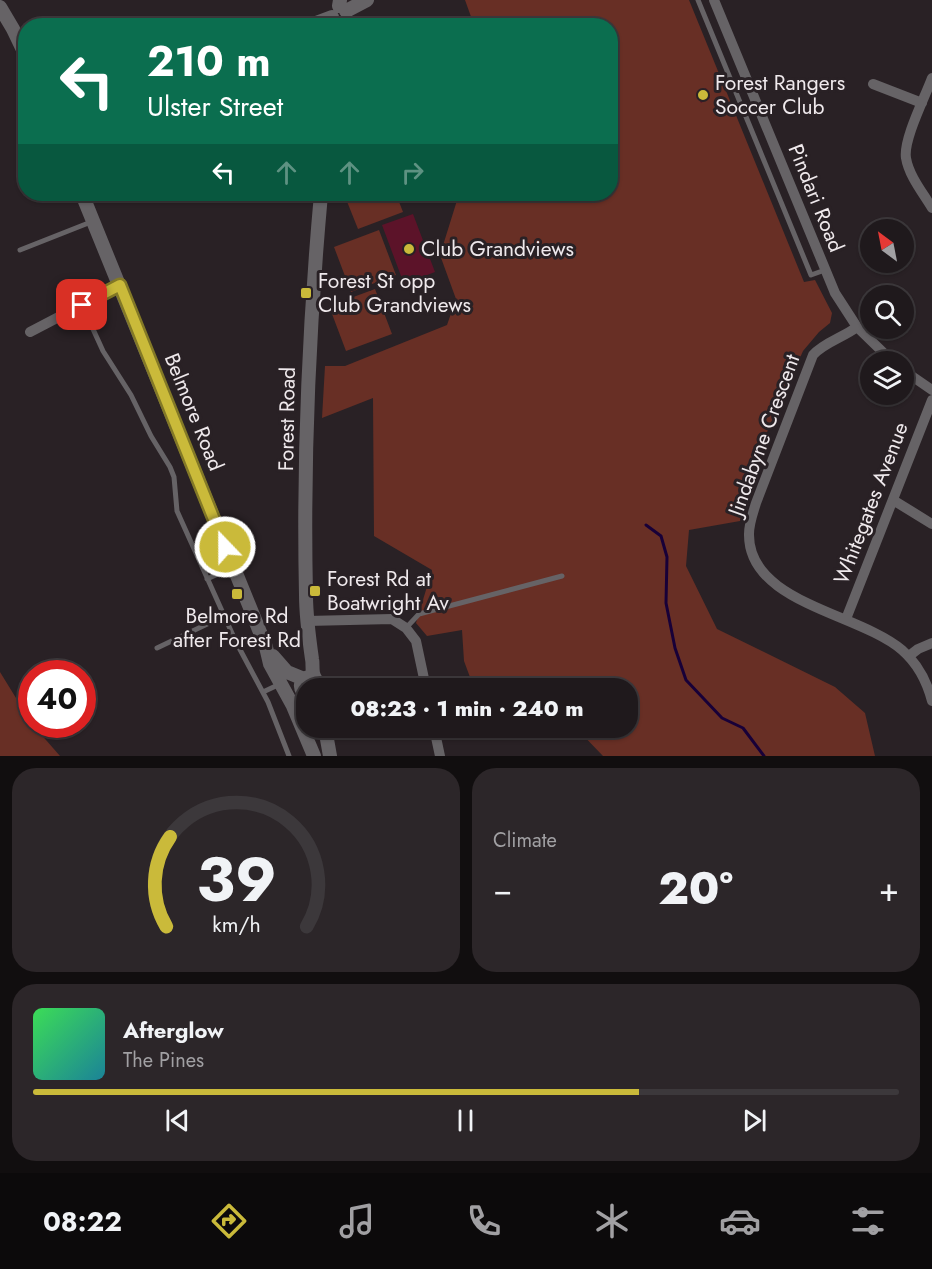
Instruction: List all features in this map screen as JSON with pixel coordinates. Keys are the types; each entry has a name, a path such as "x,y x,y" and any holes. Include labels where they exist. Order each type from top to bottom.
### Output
{"street":[{"path":"338,13 367,0"},
{"name":"Pindari Road","path":"714,0 838,299 857,327 882,351"},
{"path":"0,7 18,39"},
{"path":"932,78 927,99 902,156 932,208"},
{"path":"873,84 927,99"},
{"name":"Belmore Road","path":"85,201 234,566 266,647 270,664 284,688 314,756"},
{"name":"Forest Road","path":"309,678 306,541 309,379 320,201"},
{"path":"30,332 120,285"},
{"name":"Jindabyne Crescent","path":"857,327 822,347 813,355 760,491 750,524 748,535 750,546 756,564 773,584 887,640 909,656 924,679 932,701"},
{"path":"914,376 930,385"},
{"name":"Whitegates Avenue","path":"846,619 932,400"},
{"path":"893,500 932,524"},
{"path":"307,621 392,619 406,628 416,640 424,678"},
{"path":"909,656 932,643"},
{"name":"Belmore Road","path":"266,647 287,672 297,678"},
{"path":"284,688 296,689"},
{"path":"327,738 330,756"},
{"path":"436,738 440,756"}],"lane":[{"path":"698,0 811,275 825,270"},
{"path":"20,250 94,221"},
{"path":"82,305 103,351 131,395 151,436 171,467 176,483 177,511 224,616 262,692 288,756"},
{"path":"207,579 234,566"},
{"path":"406,628 419,615 562,576"},
{"path":"157,648 224,616"},
{"path":"262,692 284,688"}],"shaded area":[{"path":"465,0 689,0 804,282 815,280 832,313 830,323 803,351 748,475 744,497 747,511 740,521 689,530 686,566 717,629 835,687 865,713 875,756 603,756 586,738 638,738 638,678 470,678 464,661 462,630 427,636 416,623 432,570 374,536 373,398 322,418 325,366 345,366 447,325 456,299 440,255 457,201 618,201 618,18 471,18"},
{"path":"347,201 399,201 403,212 358,229"},
{"path":"379,230 396,275 351,292 334,247"},
{"path":"375,289 392,334 346,351 329,306"},
{"path":"0,672 18,701 18,738 44,738 60,756 0,756"}],"building":[{"name":"Forest Rangers Soccer Club","path":"706,88 710,98 701,103 696,93"},
{"name":"Club Grandviews","path":"413,214 435,272 404,284 382,225"}],"waterway":[{"path":"646,525 661,536 667,557 666,603 675,648 686,680 722,718 743,728 764,756"}],"place":[{"name":"Forest Rangers Soccer Club","path":"703,95"},
{"name":"Club Grandviews","path":"409,249"},
{"name":"Forest St opp Club Grandviews","path":"306,293"},
{"name":"Forest Rd at Boatwright Av","path":"315,591"},
{"name":"Belmore Rd after Forest Rd","path":"237,594"}],"route":[{"path":"82,305 120,285 225,547"}]}
